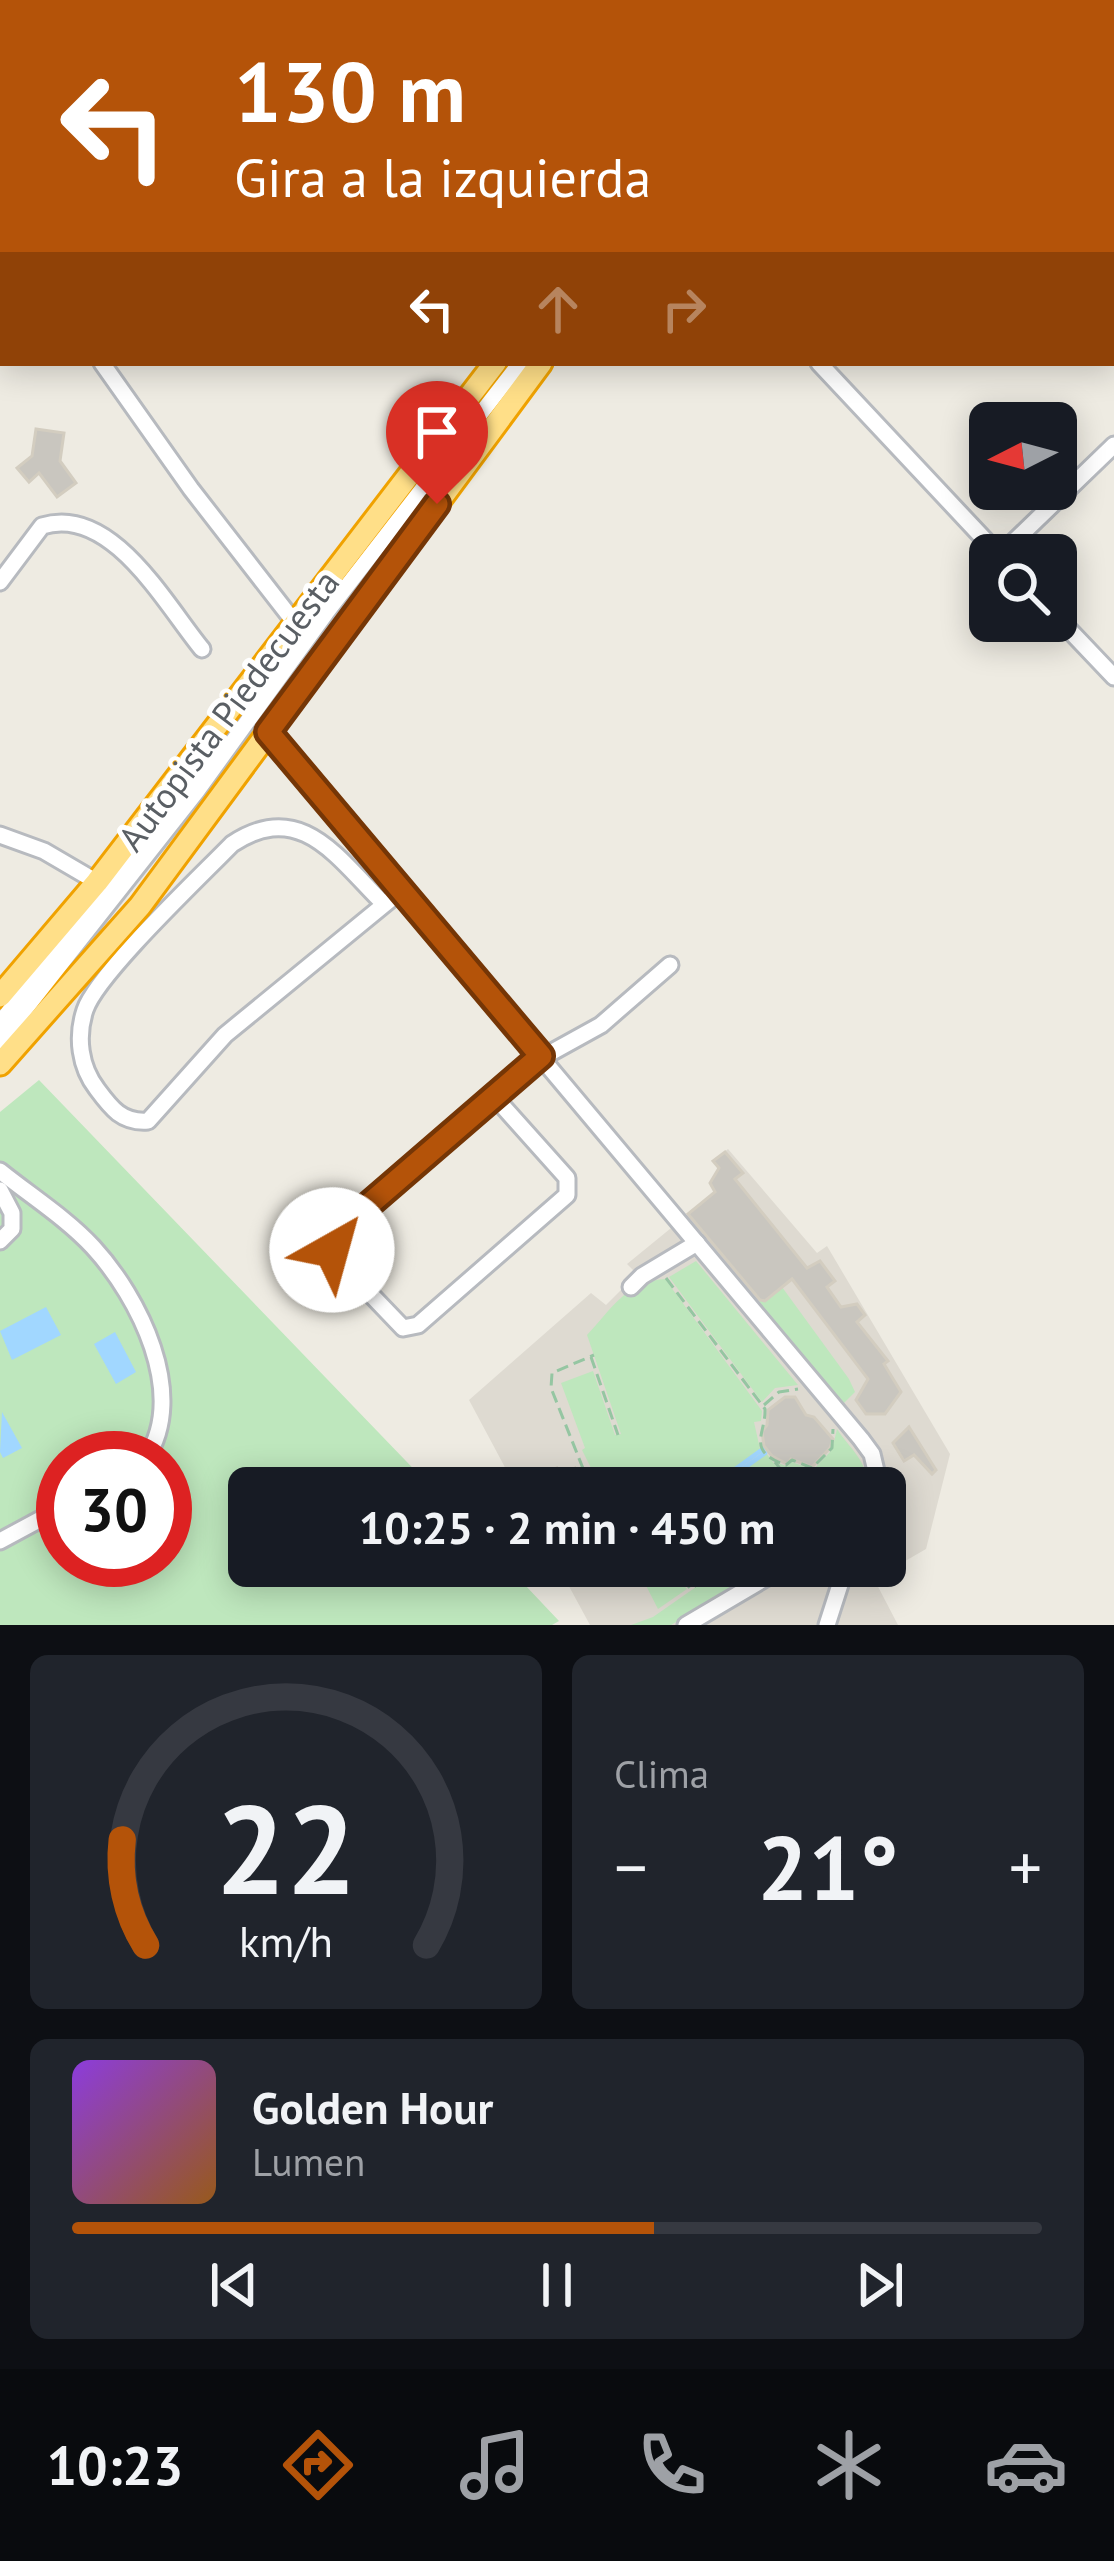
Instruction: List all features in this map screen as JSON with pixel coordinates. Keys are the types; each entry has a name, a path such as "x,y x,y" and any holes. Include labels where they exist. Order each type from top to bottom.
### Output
{"highway":[{"name":"Autopista Piedecuesta","path":"0,996 97,882 493,366"},
{"name":"Autopista Piedecuesta","path":"0,1064 140,906 539,366"}],"street":[{"path":"104,366 191,489 295,622"},
{"path":"0,1023 514,366"},
{"path":"0,1041 197,791 514,366"},
{"path":"822,366 979,534"},
{"path":"1021,534 1114,445"},
{"path":"0,582 42,526 66,521 85,525 102,532 122,550 202,650"},
{"path":"1077,638 1114,677"},
{"path":"268,732 843,1418 872,1454 875,1467"},
{"path":"384,904 313,835 276,827 248,833 232,844 89,1000 80,1041 86,1076 112,1110 127,1119 148,1121 225,1035 402,890"},
{"path":"0,835 44,850 97,882"},
{"path":"493,1094 564,1174 569,1190 418,1325 403,1328 334,1256 333,1238 493,1094 541,1056 601,1025 670,964"},
{"path":"0,1172 95,1249 136,1310 151,1342 159,1377 157,1431"},
{"path":"0,1190 12,1213 12,1229 0,1241"},
{"path":"631,1287 697,1244"},
{"path":"0,1541 36,1522"},
{"path":"686,1625 750,1587"},
{"path":"827,1625 839,1587"}],"path":[{"path":"656,1269 763,1406 765,1419 758,1434 763,1449 779,1467"},
{"path":"583,1467 551,1388 552,1373 592,1356 618,1435"},
{"path":"763,1406 779,1392 803,1389"},
{"path":"774,1461 786,1465 792,1460 812,1468 832,1448 833,1429 843,1418"}],"shaded area":[{"path":"728,1149 817,1253 827,1246 950,1454 926,1549 906,1561 906,1467 505,1467 469,1400 591,1293 606,1305 637,1274 627,1264 714,1193 710,1183 719,1168 713,1161"},
{"path":"569,1587 878,1587 898,1625 590,1625"}],"green space":[{"path":"39,1080 412,1467 228,1467 228,1587 527,1587 559,1621 552,1625 0,1625 0,1112"},
{"path":"696,1261 798,1385 775,1388 762,1402 669,1277"},
{"path":"665,1279 762,1411 761,1421 754,1422 760,1449 736,1467 590,1467 582,1450 561,1383 593,1371 615,1435 621,1434 587,1335 630,1291"},
{"path":"782,1287 849,1379 855,1392 839,1408 757,1303"},
{"path":"837,1429 863,1467 816,1467 832,1450"},
{"path":"766,1453 777,1467 747,1467"},
{"path":"647,1587 687,1589 658,1609"},
{"path":"696,1587 736,1587 671,1625 631,1625 653,1617"}],"water":[{"path":"46,1307 61,1335 12,1360 0,1331"},
{"path":"115,1332 136,1372 116,1384 94,1344"},
{"path":"2,1412 22,1448 3,1458 0,1452"}],"building":[{"path":"36,429 64,433 60,461 76,483 57,497 39,473 29,482 17,468 32,456"},
{"path":"725,1152 743,1173 735,1179 807,1268 820,1261 835,1281 827,1287 841,1307 857,1304 865,1315 857,1322 888,1361 884,1364 901,1392 885,1414 866,1414 856,1400 868,1379 792,1279 760,1300 688,1214 715,1192 710,1183 719,1168 713,1161"},
{"path":"785,1397 795,1397 806,1415 814,1417 833,1439 830,1448 812,1467 791,1459 787,1464 772,1456 762,1432 768,1410"},
{"path":"909,1427 936,1470 932,1474 914,1455 904,1461 893,1443"}],"waterway":[{"path":"738,1467 763,1449"},
{"path":"745,1467 765,1453"}],"route":[{"path":"332,1250 336,1233 541,1056 268,732 437,504"}]}
